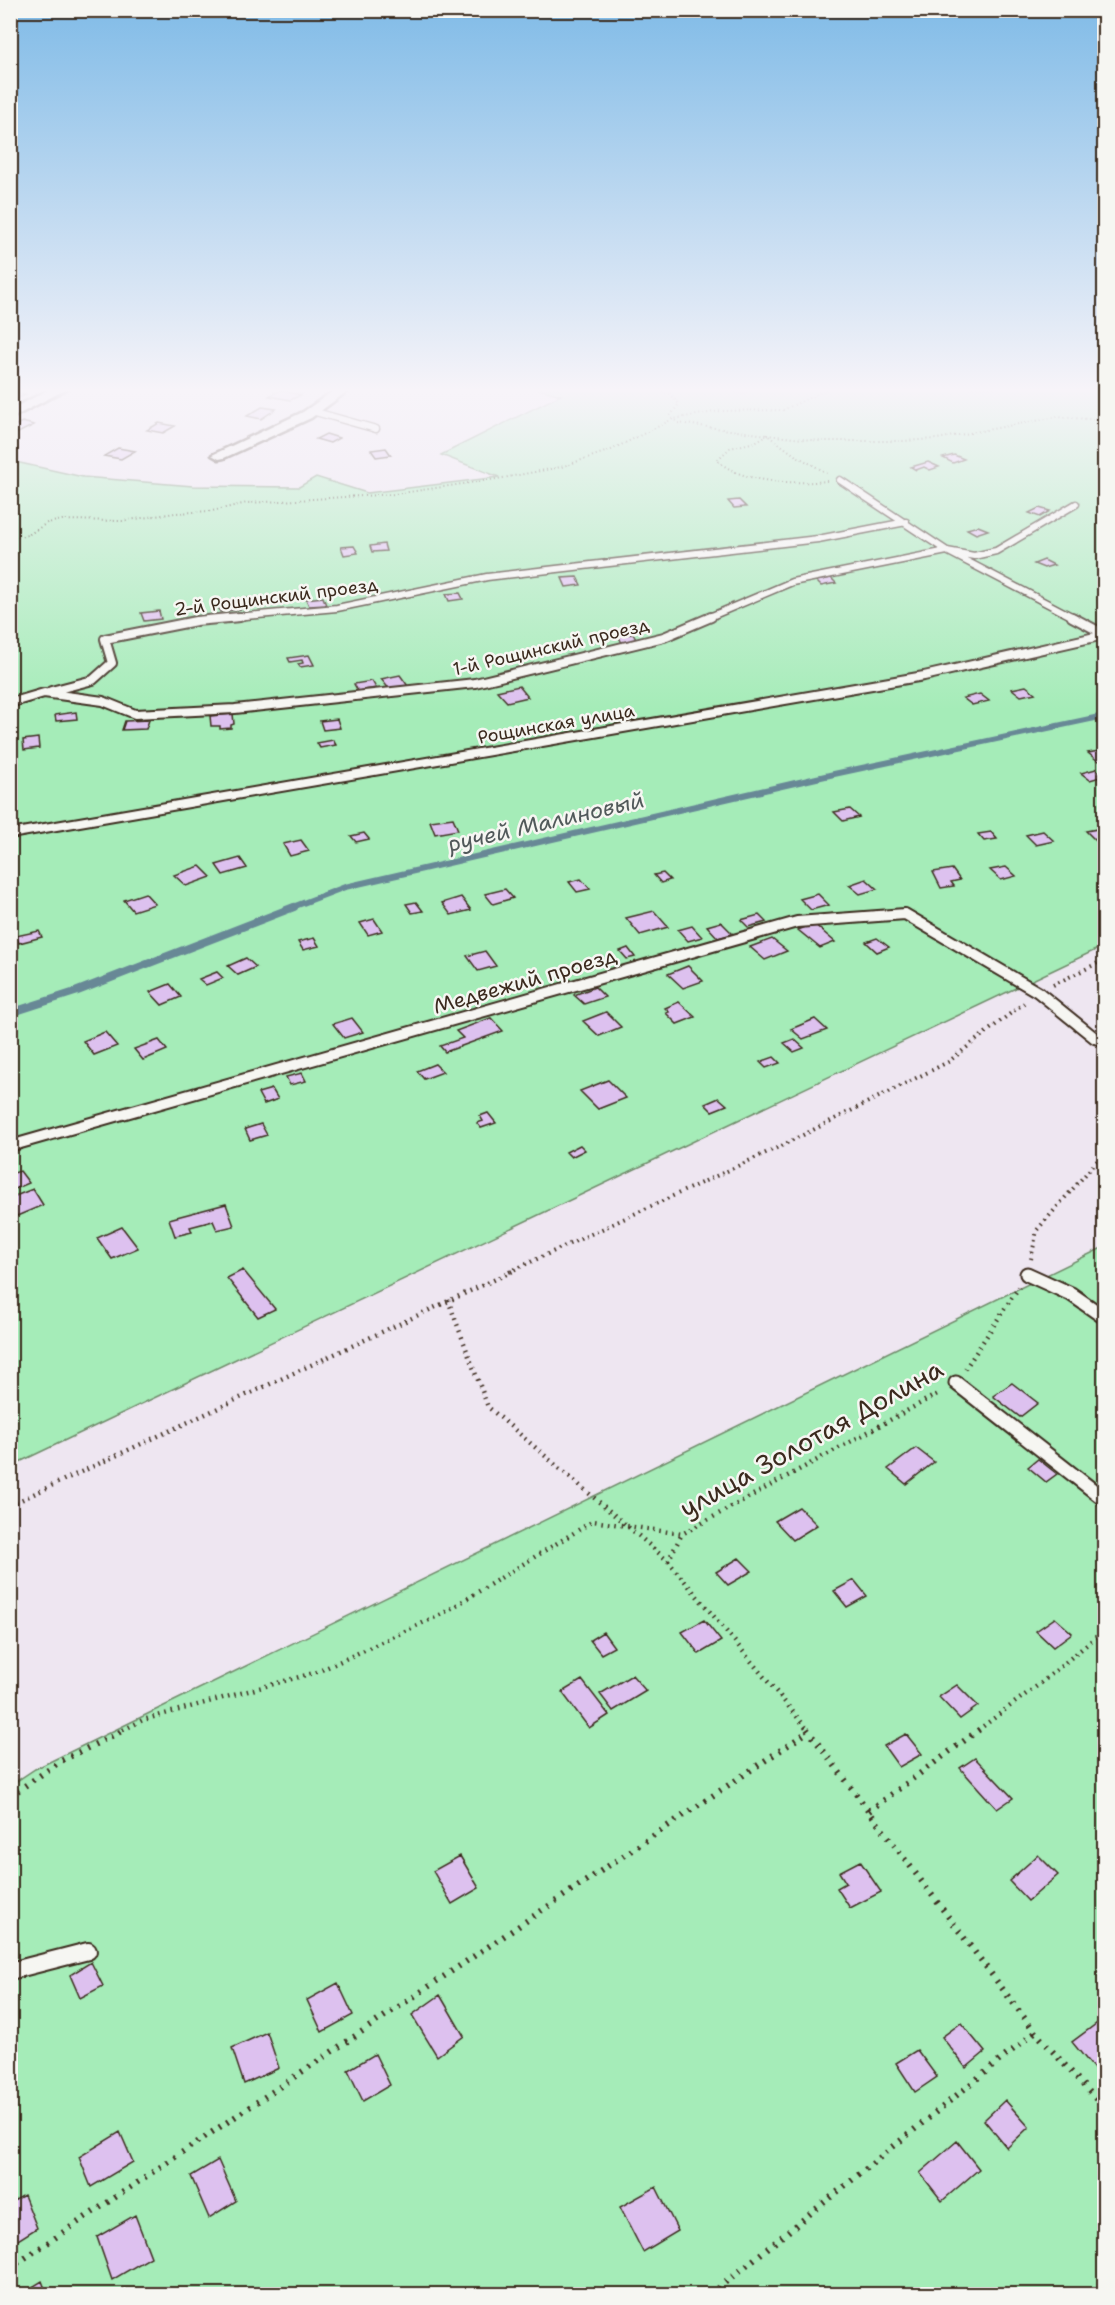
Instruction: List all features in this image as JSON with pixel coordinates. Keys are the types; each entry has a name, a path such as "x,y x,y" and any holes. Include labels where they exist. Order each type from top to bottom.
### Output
{"lane":[{"path":"863,495 947,551 1104,634"},
{"name":"1-й Рощинский проезд","path":"10,703 45,693 103,701 135,714 235,709 476,683 664,637 792,582 947,551 974,556 996,551 1076,504"},
{"name":"2-й Рощинский проезд","path":"45,693 93,680 112,663 105,639 196,621 337,608 487,577 818,539 906,522"},
{"name":"Рощинская улица","path":"10,834 924,676 1104,634"},
{"name":"Медвежий проезд","path":"10,1146 797,922 905,914 1038,993 1100,1039 1104,1051"},
{"path":"1028,1274 1071,1294 1104,1317"},
{"path":"957,1383 1104,1499"},
{"path":"10,1971 88,1952"}],"path":[{"path":"10,539 28,535 47,523 62,520 122,521 175,513 213,511 247,503 386,495"},
{"path":"10,1505 783,1145 948,1062 1038,993 1104,960"},
{"name":"улица Золотая Долина","path":"10,1796 61,1761 143,1720 317,1672 442,1614 593,1521 628,1524 682,1534 957,1383 1028,1274 1037,1230 1104,1153"},
{"path":"448,1300 488,1407 628,1524 668,1561 809,1731 1035,2032 1104,2108"},
{"path":"668,1561 682,1534"},
{"path":"869,1811 1041,1683 1104,1630"},
{"path":"10,2268 809,1731"},
{"path":"711,2295 1035,2032"}],"green space":[{"path":"11,495 1104,495 1104,946 11,1466"},
{"path":"1104,1247 1104,2294 11,2294 11,1785 35,1769"}],"building":[{"path":"739,500 746,507 734,508 728,501"},
{"path":"1039,508 1050,511 1040,517 1029,513"},
{"path":"978,526 988,530 976,534 967,529"},
{"path":"384,544 386,551 372,552 370,546"},
{"path":"354,546 358,553 344,555 341,547"},
{"path":"1044,560 1054,565 1044,568 1034,564"},
{"path":"577,577 581,585 566,587 562,578"},
{"path":"831,578 836,583 821,586 816,581"},
{"path":"460,593 463,599 449,601 446,594"},
{"path":"323,597 326,605 309,606 306,599"},
{"path":"248,598 250,605 241,606 242,609 220,612 217,602"},
{"path":"159,611 161,619 144,621 141,613"},
{"path":"633,634 637,641 622,643 618,635"},
{"path":"309,655 314,665 300,667 298,664 303,663 302,660 290,662 288,658"},
{"path":"400,675 408,686 390,690 381,679"},
{"path":"372,681 376,688 358,691 354,684"},
{"path":"519,686 528,697 507,702 497,691"},
{"path":"1026,686 1035,693 1021,696 1012,689"},
{"path":"980,694 989,701 972,705 963,698"},
{"path":"76,712 77,719 56,721 55,715"},
{"path":"233,714 234,724 231,728 220,729 220,726 211,726 210,716"},
{"path":"337,719 340,728 323,730 320,721"},
{"path":"149,720 146,729 122,730 125,721"},
{"path":"38,738 39,748 24,750 23,740"},
{"path":"333,740 336,745 320,748 317,743"},
{"path":"1099,751 1104,755 1104,759 1098,761 1088,753"},
{"path":"1096,769 1104,776 1090,780 1081,773"},
{"path":"850,809 859,817 843,821 834,812"},
{"path":"453,818 458,830 435,834 430,821"},
{"path":"1103,828 1104,839 1096,841 1086,831"},
{"path":"1043,831 1054,841 1036,845 1026,835"},
{"path":"991,832 997,839 984,841 978,834"},
{"path":"364,833 369,839 356,842 351,836"},
{"path":"301,840 309,851 290,856 283,844"},
{"path":"240,858 247,868 223,875 216,865"},
{"path":"200,866 211,877 186,886 174,875"},
{"path":"1006,867 1016,876 1001,880 990,870"},
{"path":"952,869 960,880 951,882 954,886 941,888 933,872"},
{"path":"663,873 670,880 661,883 654,875"},
{"path":"581,879 590,889 577,892 569,882"},
{"path":"866,879 877,889 860,894 849,885"},
{"path":"505,889 513,898 493,904 485,894"},
{"path":"145,893 155,904 133,911 124,900"},
{"path":"818,894 829,905 811,910 800,899"},
{"path":"461,897 471,910 451,915 442,903"},
{"path":"416,902 423,911 412,913 406,904"},
{"path":"654,911 668,927 640,935 626,918"},
{"path":"759,915 766,922 748,927 741,920"},
{"path":"374,919 382,931 368,935 360,923"},
{"path":"721,922 733,934 718,938 707,926"},
{"path":"814,924 835,942 820,948 798,930"},
{"path":"692,926 702,937 688,941 678,930"},
{"path":"39,931 42,937 19,943 16,936"},
{"path":"314,938 319,946 303,950 298,942"},
{"path":"877,938 889,947 877,952 866,942"},
{"path":"772,939 787,951 765,960 750,947"},
{"path":"628,948 635,957 627,959 620,951"},
{"path":"485,951 496,966 478,971 467,956"},
{"path":"246,958 256,967 238,975 228,966"},
{"path":"688,966 703,981 683,988 668,974"},
{"path":"217,972 223,978 206,985 199,979"},
{"path":"170,984 181,997 162,1005 150,992"},
{"path":"595,987 605,997 584,1004 574,995"},
{"path":"679,1002 695,1017 677,1024 666,1013 669,1012 665,1008"},
{"path":"606,1012 621,1027 599,1036 583,1021"},
{"path":"352,1018 363,1032 344,1038 333,1024"},
{"path":"491,1018 503,1031 445,1052 440,1046 463,1038 456,1031"},
{"path":"815,1019 827,1030 803,1039 791,1029"},
{"path":"105,1032 117,1046 94,1055 83,1041"},
{"path":"794,1039 804,1048 794,1052 784,1043"},
{"path":"159,1040 167,1050 143,1060 134,1049"},
{"path":"774,1057 780,1063 766,1068 760,1062"},
{"path":"435,1064 443,1072 424,1079 417,1071"},
{"path":"302,1073 306,1081 290,1085 286,1077"},
{"path":"608,1080 626,1098 598,1109 580,1091"},
{"path":"272,1089 278,1099 264,1104 258,1093"},
{"path":"719,1098 727,1105 712,1111 705,1104"},
{"path":"488,1113 496,1123 481,1128 477,1123 483,1121 480,1116"},
{"path":"261,1124 267,1135 250,1140 245,1129"},
{"path":"580,1145 585,1150 571,1157 566,1152"},
{"path":"20,1171 29,1183 10,1191 10,1174"},
{"path":"33,1189 43,1205 17,1216 10,1206 10,1198"},
{"path":"226,1204 234,1226 217,1230 213,1221 190,1227 192,1232 175,1236 169,1219"},
{"path":"122,1227 138,1248 112,1259 97,1238"},
{"path":"243,1270 275,1309 258,1317 227,1278"},
{"path":"1012,1383 1038,1403 1020,1417 993,1396"},
{"path":"916,1448 934,1462 906,1484 888,1469"},
{"path":"1038,1459 1057,1474 1046,1482 1028,1467"},
{"path":"799,1507 817,1525 793,1540 775,1521"},
{"path":"739,1558 752,1571 728,1585 716,1572"},
{"path":"854,1580 867,1596 847,1607 834,1591"},
{"path":"1055,1618 1072,1633 1053,1647 1036,1631"},
{"path":"704,1620 721,1641 699,1654 682,1632"},
{"path":"603,1632 614,1647 601,1654 590,1640"},
{"path":"632,1675 646,1691 613,1711 600,1694"},
{"path":"582,1680 609,1715 589,1728 562,1692"},
{"path":"957,1685 978,1706 960,1719 939,1697"},
{"path":"906,1734 922,1754 899,1767 884,1746"},
{"path":"975,1758 1013,1798 997,1809 960,1768"},
{"path":"1038,1855 1058,1875 1028,1901 1009,1881"},
{"path":"460,1856 479,1888 452,1904 433,1871"},
{"path":"860,1861 881,1892 850,1908 837,1888 846,1883 839,1872"},
{"path":"91,1962 103,1986 80,1998 70,1975"},
{"path":"338,1983 353,2015 322,2032 307,2000"},
{"path":"440,1995 464,2036 437,2056 412,2015"},
{"path":"1104,2018 1104,2071 1099,2075 1072,2042"},
{"path":"961,2023 985,2052 966,2068 942,2037"},
{"path":"267,2032 279,2068 244,2084 232,2048"},
{"path":"917,2050 937,2077 915,2092 896,2063"},
{"path":"375,2054 390,2085 363,2101 348,2070"},
{"path":"1005,2100 1029,2127 1007,2148 984,2120"},
{"path":"120,2132 133,2162 91,2187 79,2157"},
{"path":"957,2141 979,2169 942,2201 920,2173"},
{"path":"218,2160 236,2201 209,2218 191,2176"},
{"path":"656,2187 678,2231 643,2252 620,2207"},
{"path":"24,2195 37,2228 10,2245 10,2203"},
{"path":"135,2215 151,2257 112,2280 97,2237"},
{"path":"42,2281 47,2294 21,2294"}],"waterway":[{"name":"ручей Малиновый","path":"290,908 345,887 834,774 1104,716"},
{"name":"ручей Малиновый","path":"10,1013 75,992 294,907"}]}
